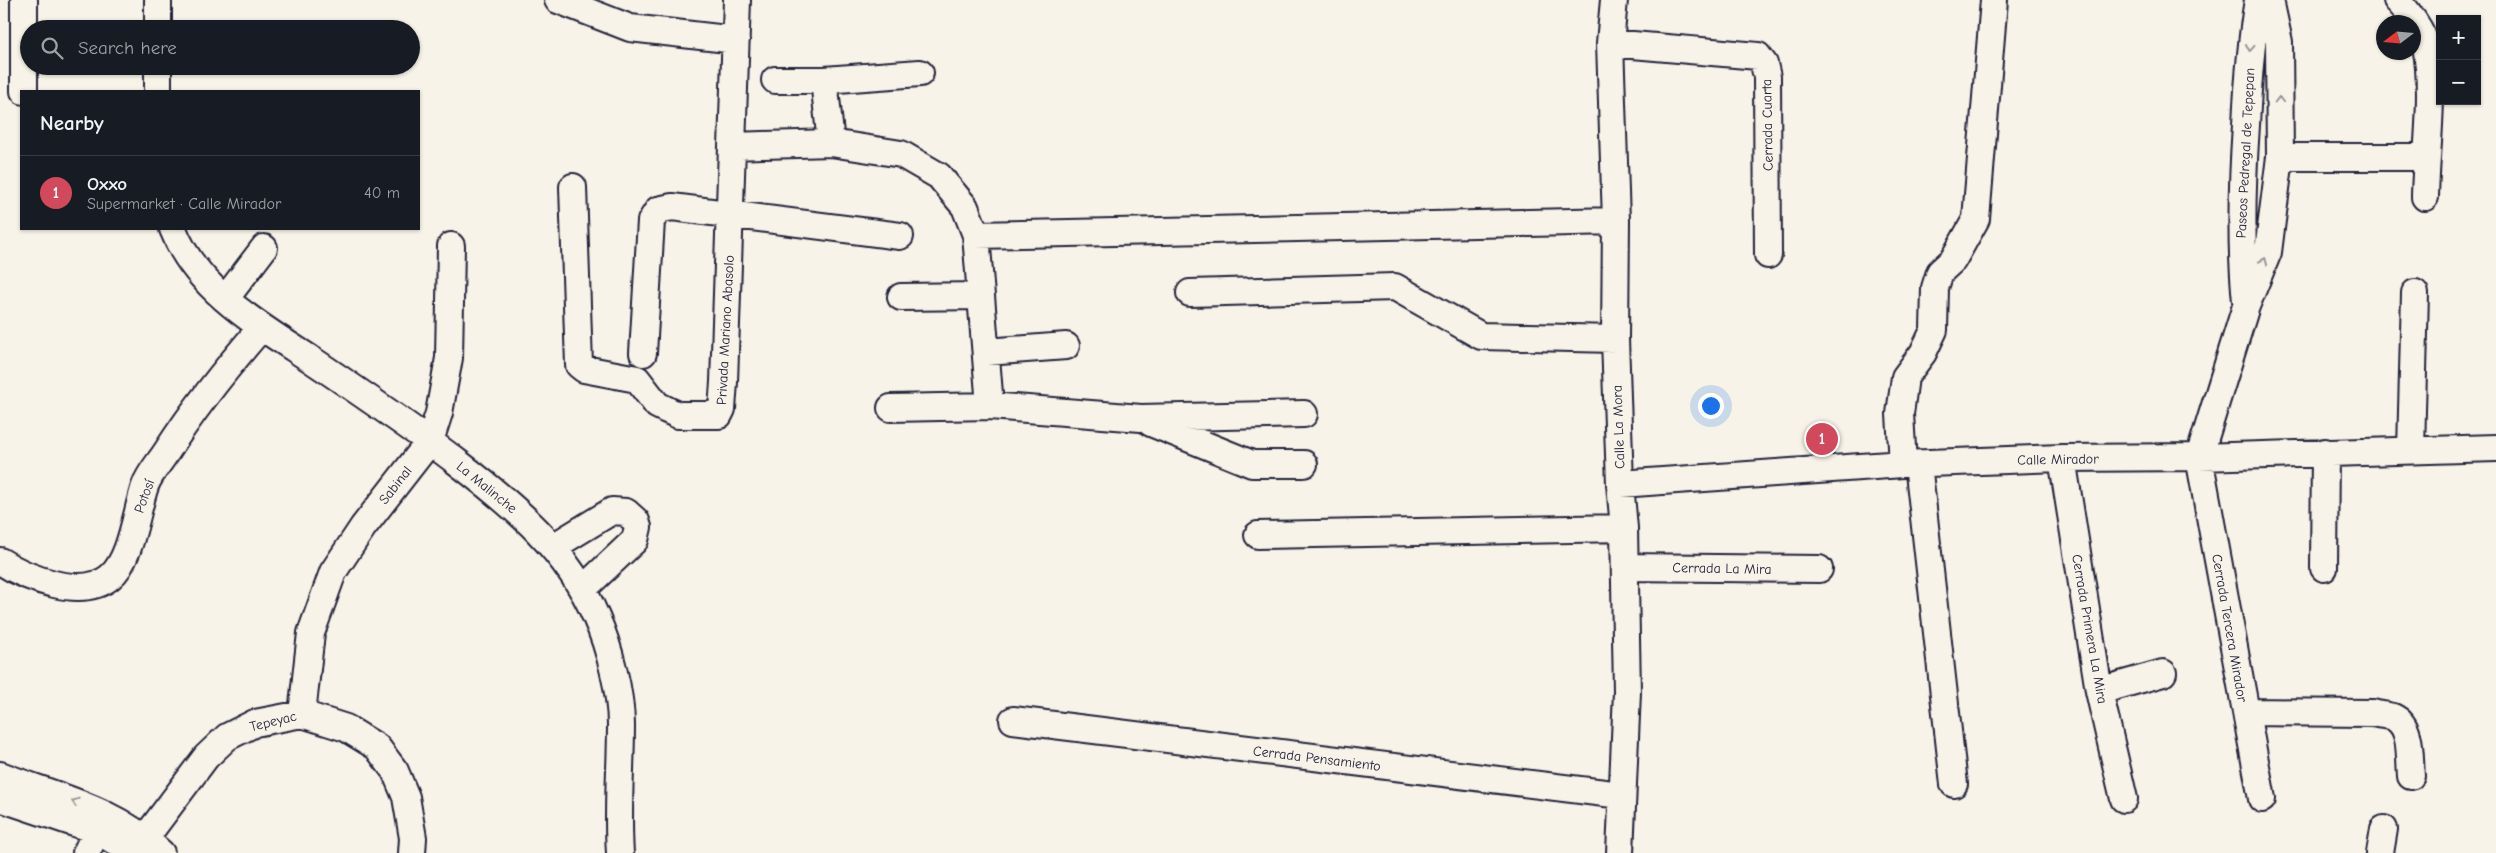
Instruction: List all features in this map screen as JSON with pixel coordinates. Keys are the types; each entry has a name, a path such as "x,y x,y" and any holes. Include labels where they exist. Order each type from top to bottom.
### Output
{"street":[{"path":"24,0 24,20"},
{"path":"158,0 158,20"},
{"path":"558,0 630,28 736,40"},
{"name":"Privada Mariano Abasolo","path":"573,187 579,365 584,369 637,379 657,405 678,414 719,414 722,409 737,0"},
{"name":"Calle La Mora","path":"1614,0 1610,43 1616,221 1615,339 1620,484 1624,528 1627,692 1621,795 1620,853"},
{"path":"1954,784 1910,464 1900,414 1906,377 1923,353 1934,330 1936,288 1940,272 1953,260 1976,219 1994,0"},
{"name":"Paseos Pedregal de Tepepan","path":"2246,306 2241,249 2244,164 2251,41 2258,0"},
{"name":"Paseos Pedregal de Tepepan","path":"2199,457 2246,306 2268,252 2280,157 2279,42 2270,0"},
{"path":"2397,0 2407,10 2426,44 2429,94 2425,197"},
{"name":"Cerrada Cuarta","path":"1610,43 1758,56 1764,64 1767,77 1768,255"},
{"path":"775,80 824,80 920,73"},
{"path":"24,75 24,90"},
{"path":"158,75 158,90"},
{"path":"824,80 831,143"},
{"path":"732,146 831,143 901,154 939,176 965,207 976,235 990,406"},
{"path":"2280,157 2426,157"},
{"path":"643,354 651,221 658,210 672,207 730,213 900,236"},
{"path":"976,235 1616,221"},
{"name":"La Malinche","path":"173,230 179,244 203,277 261,328 430,441 510,503 553,547 583,589 597,618 614,678 621,722 618,831 620,853"},
{"name":"Sabinal","path":"302,714 311,633 333,572 363,527 430,441 439,413 449,358 451,246"},
{"path":"226,298 264,248"},
{"path":"1190,293 1395,287 1481,336 1615,339"},
{"path":"2411,450 2414,293"},
{"path":"901,297 981,296"},
{"name":"Potosí","path":"0,561 15,571 68,588 92,586 110,577 123,560 145,484 190,414 261,328"},
{"path":"986,352 1066,346"},
{"path":"891,408 990,406 1141,418 1304,414"},
{"path":"1141,418 1252,464 1304,464"},
{"name":"Calle Mirador","path":"1620,484 1910,464 2062,458 2199,457 2496,448"},
{"path":"2324,568 2325,452"},
{"name":"Cerrada Tercera Mirador","path":"2199,457 2262,799"},
{"name":"Cerrada Primera La Mira","path":"2062,458 2099,691 2124,799"},
{"path":"553,547 612,511 626,512 636,521 638,527 635,540 583,589"},
{"path":"1258,535 1624,528"},
{"name":"Cerrada La Mira","path":"1625,567 1819,569"},
{"path":"2099,691 2163,673"},
{"path":"2246,712 2373,713 2393,717 2403,724 2407,736 2410,776"},
{"name":"Tepeyac","path":"143,849 206,757 227,736 255,723 302,714 346,728 377,747 395,771 406,797 413,838 412,853"},
{"name":"Cerrada Pensamiento","path":"1013,720 1621,795"},
{"path":"0,775 96,832"},
{"path":"0,798 143,849"}],"place":[{"name":"Oxxo","path":"1822,439"}]}
